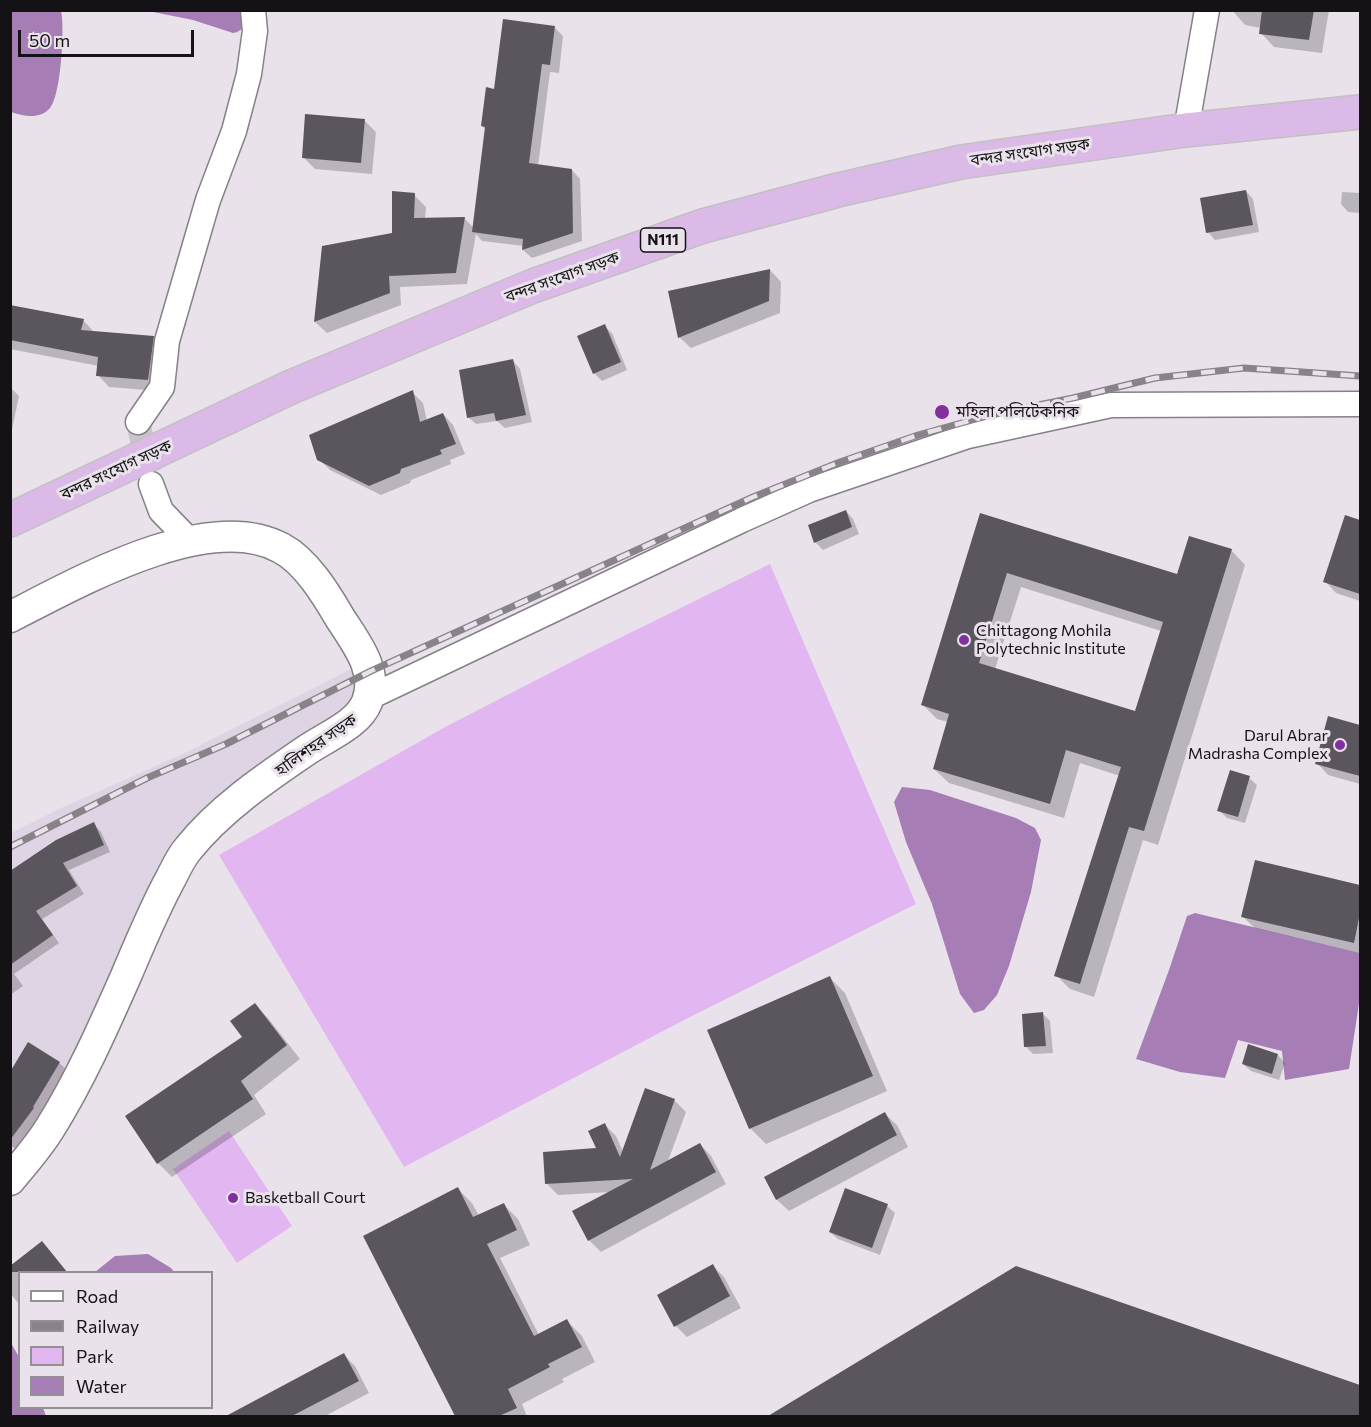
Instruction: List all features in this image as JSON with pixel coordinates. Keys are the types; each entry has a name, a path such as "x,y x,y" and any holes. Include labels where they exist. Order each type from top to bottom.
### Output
{"highway":[{"name":"বন্দর সংযোগ সড়ক","path":"10,520 302,382 533,286 703,226 838,190 961,162 1186,130 1360,112"}],"street":[{"path":"138,422 162,387 167,341 208,200 234,131 249,74 255,31 253,10"},
{"path":"1186,130 1208,10"},
{"path":"368,698 809,490 968,436 1111,405 1360,404"},
{"path":"151,484 161,511 190,541"},
{"name":"হালিশহর সড়ক","path":"10,617 83,580 150,552 190,541 241,536 265,540 283,548 301,561 336,610 371,671 371,685 362,714 248,793 212,823 186,851 165,889 84,1067 49,1130 10,1180"}],"shaded area":[{"path":"351,669 363,693 253,769 211,804 38,1124 11,1156 11,833 187,752"}],"green space":[{"path":"770,564 916,904 686,1019 404,1167 219,855 447,726"},
{"name":"Basketball Court","path":"229,1131 292,1226 237,1263 173,1169"}],"water":[{"path":"11,10 61,11 62,46 57,90 50,108 36,116 11,112"},
{"path":"246,10 243,28 233,33 193,20 148,11"},
{"path":"902,787 930,790 1016,818 1035,828 1041,840 1031,892 1009,966 997,995 984,1010 974,1013 960,994 932,904 906,842 894,802"},
{"path":"1195,913 1360,953 1360,997 1349,1069 1285,1080 1282,1051 1238,1040 1225,1078 1180,1072 1136,1059 1187,916"},
{"path":"148,1254 173,1271 96,1271 115,1256"},
{"path":"11,1343 18,1355 18,1409 43,1409 46,1416 11,1416"}],"building":[{"path":"1262,10 1314,10 1309,40 1259,34"},
{"path":"503,19 555,26 550,65 542,64 529,163 572,169 573,233 522,250 523,239 472,232 485,127 481,126 486,87 494,89"},
{"path":"305,114 365,119 361,163 302,158"},
{"path":"1246,190 1253,225 1206,233 1200,198"},
{"path":"392,191 415,193 414,218 465,217 456,273 389,276 390,293 314,322 322,246 392,233"},
{"path":"770,269 769,301 678,338 668,291"},
{"path":"10,305 84,319 81,330 154,336 148,380 96,376 98,357 10,340"},
{"path":"605,324 621,362 593,374 577,336"},
{"path":"513,359 526,415 496,421 494,413 467,418 459,370"},
{"path":"413,390 420,422 443,413 456,444 440,450 442,454 401,469 400,473 369,486 317,460 309,435"},
{"path":"846,510 852,527 814,543 808,525"},
{"path":"980,513 1177,574 1189,536 1232,549 1144,831 1129,827 1080,984 1054,976 1121,767 1066,750 1050,804 933,769 949,714 921,705","holes":["1007,573 1163,622 1135,711 979,663"]},
{"path":"1345,515 1360,520 1360,594 1323,582"},
{"name":"Darul Abrar Madrasha Complex","path":"1328,716 1360,725 1360,776 1315,764"},
{"path":"1230,770 1250,776 1238,817 1217,811"},
{"path":"94,822 104,845 63,863 77,886 36,911 53,935 10,965 10,871 56,840"},
{"path":"1255,860 1360,885 1360,913 1354,943 1241,917"},
{"path":"830,976 873,1076 749,1129 707,1030"},
{"path":"255,1003 287,1045 241,1081 253,1099 157,1164 125,1116 242,1037 230,1021"},
{"path":"1043,1012 1046,1046 1024,1047 1022,1014"},
{"path":"28,1042 60,1062 34,1108 10,1140 10,1072"},
{"path":"1248,1044 1278,1054 1272,1074 1242,1064"},
{"path":"645,1088 675,1099 650,1170 700,1143 716,1172 588,1241 572,1211 633,1179 545,1184 543,1152 596,1148 588,1131 605,1123 620,1157"},
{"path":"885,1112 897,1135 776,1200 764,1177"},
{"path":"458,1187 473,1217 504,1203 517,1230 487,1244 534,1336 567,1319 582,1347 548,1364 550,1367 508,1389 517,1408 499,1416 455,1416 363,1236"},
{"path":"845,1188 888,1204 872,1248 829,1232"},
{"path":"42,1241 66,1271 10,1272 10,1266"},
{"path":"713,1264 730,1296 674,1327 657,1295"},
{"path":"1016,1266 1360,1385 1360,1416 768,1416"},
{"path":"344,1353 359,1381 292,1416 226,1416"}],"tunnel":[{"path":"138,422 149,472"}],"railway":[{"path":"10,847 147,778 226,744 371,671 753,497 840,462 918,435 994,414 1155,378 1244,368 1360,376"}],"place":[{"name":"মহিলা পলিটেকনিক","path":"942,412"},
{"name":"Chittagong Mohila Polytechnic Institute","path":"964,640"},
{"name":"Darul Abrar Madrasha Complex","path":"1340,745"},
{"name":"Basketball Court","path":"233,1198"}]}
